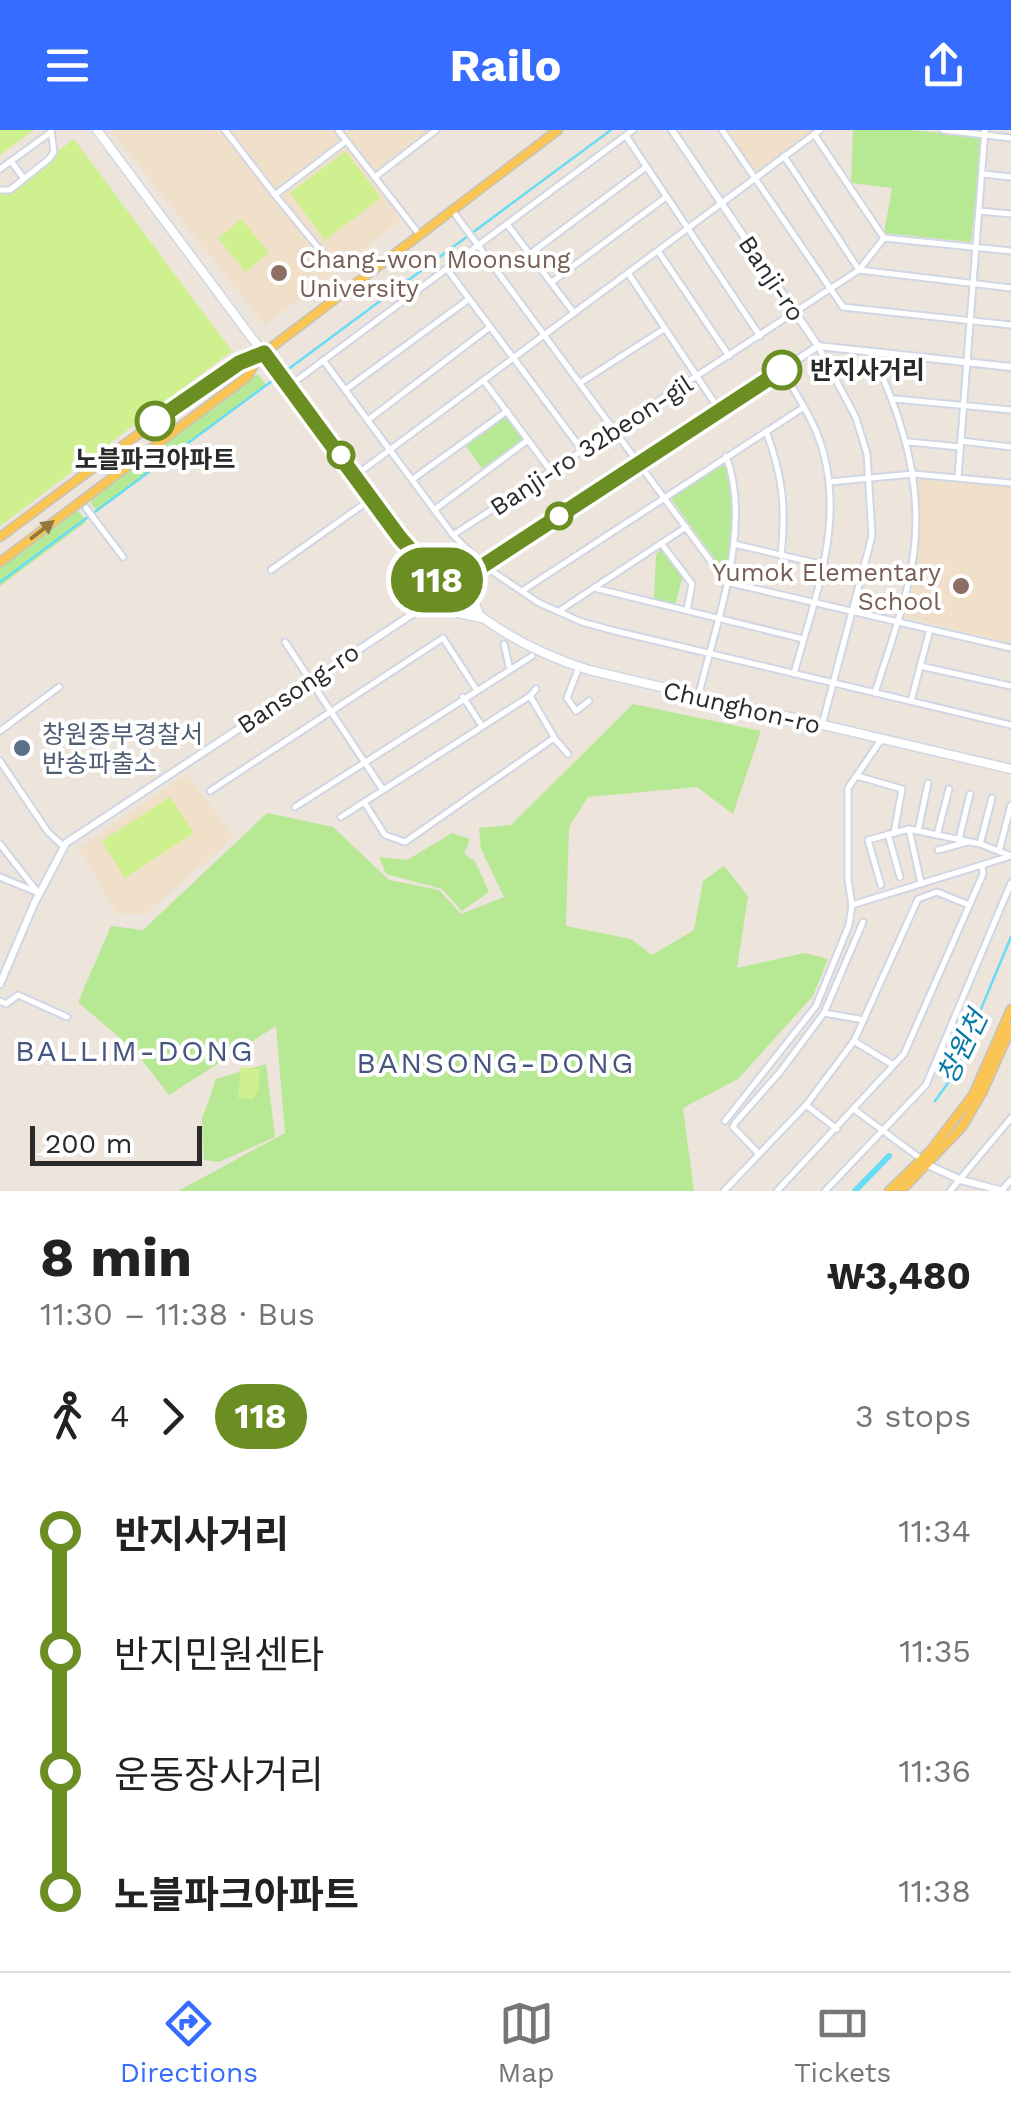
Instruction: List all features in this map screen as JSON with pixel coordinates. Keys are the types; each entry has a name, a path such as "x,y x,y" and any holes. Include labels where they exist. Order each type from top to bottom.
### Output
{"main road":[{"path":"97,130 261,355"},
{"path":"0,537 175,406 239,363 261,355 558,130"},
{"path":"0,562 248,376 261,355"},
{"name":"Chunghon-ro","path":"261,355 356,475 400,538 446,590 546,656 698,697 1011,769"},
{"path":"474,572 471,599 483,618"},
{"name":"Chunghon-ro","path":"417,609 437,608 483,618"},
{"path":"901,1191 974,1095 1011,1009"},
{"path":"889,1191 962,1127 1011,1028"}],"street":[{"path":"225,130 330,262"},
{"path":"338,130 420,235"},
{"path":"375,178 436,130"},
{"path":"287,385 633,130"},
{"name":"Banji-ro","path":"672,130 818,346 856,418 868,454 872,536 822,725"},
{"path":"722,130 843,307 1011,325"},
{"path":"943,130 1011,138"},
{"path":"0,169 52,131"},
{"path":"0,190 10,190 54,152 52,131"},
{"path":"356,475 817,132 884,238"},
{"path":"958,477 985,132"},
{"path":"626,136 760,336"},
{"path":"275,195 346,140"},
{"path":"784,156 860,270 1011,288"},
{"path":"11,161 24,179"},
{"path":"530,254 646,167"},
{"path":"983,174 1011,177"},
{"path":"552,282 666,197"},
{"path":"452,210 726,582 1011,648"},
{"path":"980,211 1011,214"},
{"path":"506,224 574,313"},
{"path":"860,270 884,238"},
{"path":"884,238 1011,250"},
{"path":"658,251 729,356"},
{"path":"447,269 582,450"},
{"name":"Banji-ro 32beon-gil","path":"453,534 860,270"},
{"path":"628,273 720,411"},
{"path":"346,390 469,298"},
{"path":"368,420 490,327"},
{"path":"580,383 664,329"},
{"path":"818,346 1011,367"},
{"name":"Bansong-ro","path":"0,984 63,846 818,346"},
{"path":"871,352 894,399 907,442 916,530 910,574 875,693"},
{"path":"323,360 453,534 484,565 520,592 582,622 1011,725"},
{"path":"782,370 818,434 829,482 830,536 794,674"},
{"path":"484,380 551,471"},
{"path":"894,399 1011,410"},
{"path":"520,592 804,408"},
{"path":"412,480 508,411"},
{"path":"766,431 781,471 786,515 781,556"},
{"path":"434,510 528,440"},
{"path":"907,442 1011,447"},
{"path":"698,697 734,544 738,506 734,476 726,456"},
{"path":"829,482 913,474 1011,483"},
{"path":"86,508 98,486"},
{"path":"272,570 372,498"},
{"path":"71,507 86,508"},
{"path":"86,508 123,557"},
{"path":"558,612 686,527"},
{"path":"661,543 692,584 687,610"},
{"path":"734,544 824,565"},
{"path":"594,588 803,638"},
{"path":"911,701 930,629"},
{"path":"210,792 443,638 476,689"},
{"path":"285,642 383,790"},
{"path":"504,644 510,667"},
{"path":"295,807 532,656"},
{"path":"920,666 1011,686"},
{"path":"579,667 567,698 576,710 589,701"},
{"path":"0,730 59,687"},
{"path":"341,817 536,689"},
{"path":"530,696 568,754"},
{"path":"463,697 482,726"},
{"path":"364,802 385,835 406,842 554,738"},
{"path":"725,1122 816,1006 852,905 848,880 848,788 881,740"},
{"path":"0,761 48,832 63,846"},
{"path":"0,778 8,772"},
{"path":"856,776 902,789 891,834 900,876"},
{"path":"918,831 928,783"},
{"path":"937,835 949,789"},
{"path":"959,839 970,794"},
{"path":"980,844 992,798"},
{"path":"999,851 1011,805"},
{"path":"909,829 921,884"},
{"path":"880,885 868,840 909,829 980,844 1011,856"},
{"path":"938,850 970,842"},
{"path":"0,844 39,894"},
{"path":"852,905 1011,856"},
{"path":"776,1191 904,1054 983,874 982,864"},
{"path":"0,877 39,894"},
{"path":"825,1191 931,1078 1011,883"},
{"path":"724,1191 806,1105 854,1041 918,899 938,892 970,904"},
{"path":"759,1154 733,1128 734,1123 780,1072 824,1013 863,922"},
{"path":"0,1001 6,1004 18,996 68,1017"},
{"path":"824,1013 864,1020"},
{"path":"854,1041 893,1065"},
{"path":"806,1105 837,1129"},
{"path":"855,1110 925,1162 961,1180 1002,1191 1011,1180"},
{"path":"950,1191 1011,1118"}],"shaded area":[{"name":"Chang-won Moonsung University","path":"111,130 429,130 370,177 401,220 265,325"},
{"path":"725,130 816,130 755,175"},
{"name":"Yumok Elementary School","path":"918,478 1011,487 1011,644 906,617 918,556"},
{"path":"187,774 233,837 145,914 117,914 79,848"}],"green space":[{"path":"0,130 34,130 0,155"},
{"path":"853,130 909,130 982,137 971,242 884,233 892,188 851,183"},
{"path":"74,139 232,351 0,526 0,195"},
{"path":"346,151 381,198 325,240 290,193"},
{"path":"242,219 269,253 245,272 218,238"},
{"path":"258,374 266,385 98,511 91,504 92,498"},
{"path":"506,413 526,440 484,471 465,445"},
{"path":"723,462 734,503 725,573 670,497"},
{"path":"79,511 86,522 0,586 0,566"},
{"path":"663,548 683,575 675,606 654,601 656,554"},
{"path":"633,704 761,731 733,814 697,787 588,797 569,827 566,926 631,939 652,955 694,930 703,881 724,866 748,896 737,968 805,953 828,959 813,996 738,1079 683,1108 694,1191 178,1191 285,1133 276,1026 169,1095 135,1051 78,1002 111,926 143,930 267,813 333,827 389,880 439,890 461,914 504,897 481,849 479,828 511,825"},
{"path":"170,797 194,833 125,878 102,841"},
{"path":"452,833 470,839 464,854 475,861 489,892 462,911 442,889 386,874 379,857 407,860"},
{"path":"266,1064 275,1137 219,1162 204,1160 202,1119 216,1079"},
{"path":"241,1067 260,1069 258,1091 253,1099 238,1098"}],"waterway":[{"path":"283,373 611,130"},
{"path":"0,582 276,378"},
{"name":"창원천","path":"935,1101 953,1076 1011,937"},
{"path":"855,1191 889,1156"}],"bus line":[{"name":"118","path":"155,421 239,363 264,353 400,538 446,590 782,370"}],"place":[{"name":"Chang-won Moonsung University","path":"279,273"},
{"name":"반지사거리","path":"782,370"},
{"name":"노블파크아파트","path":"155,421"},
{"name":"Yumok Elementary School","path":"961,586"},
{"name":"창원중부경찰서 반송파출소","path":"22,748"}],"district":[{"name":"BALLIM-DONG","path":"135,1051"},
{"name":"BANSONG-DONG","path":"496,1063"}]}
